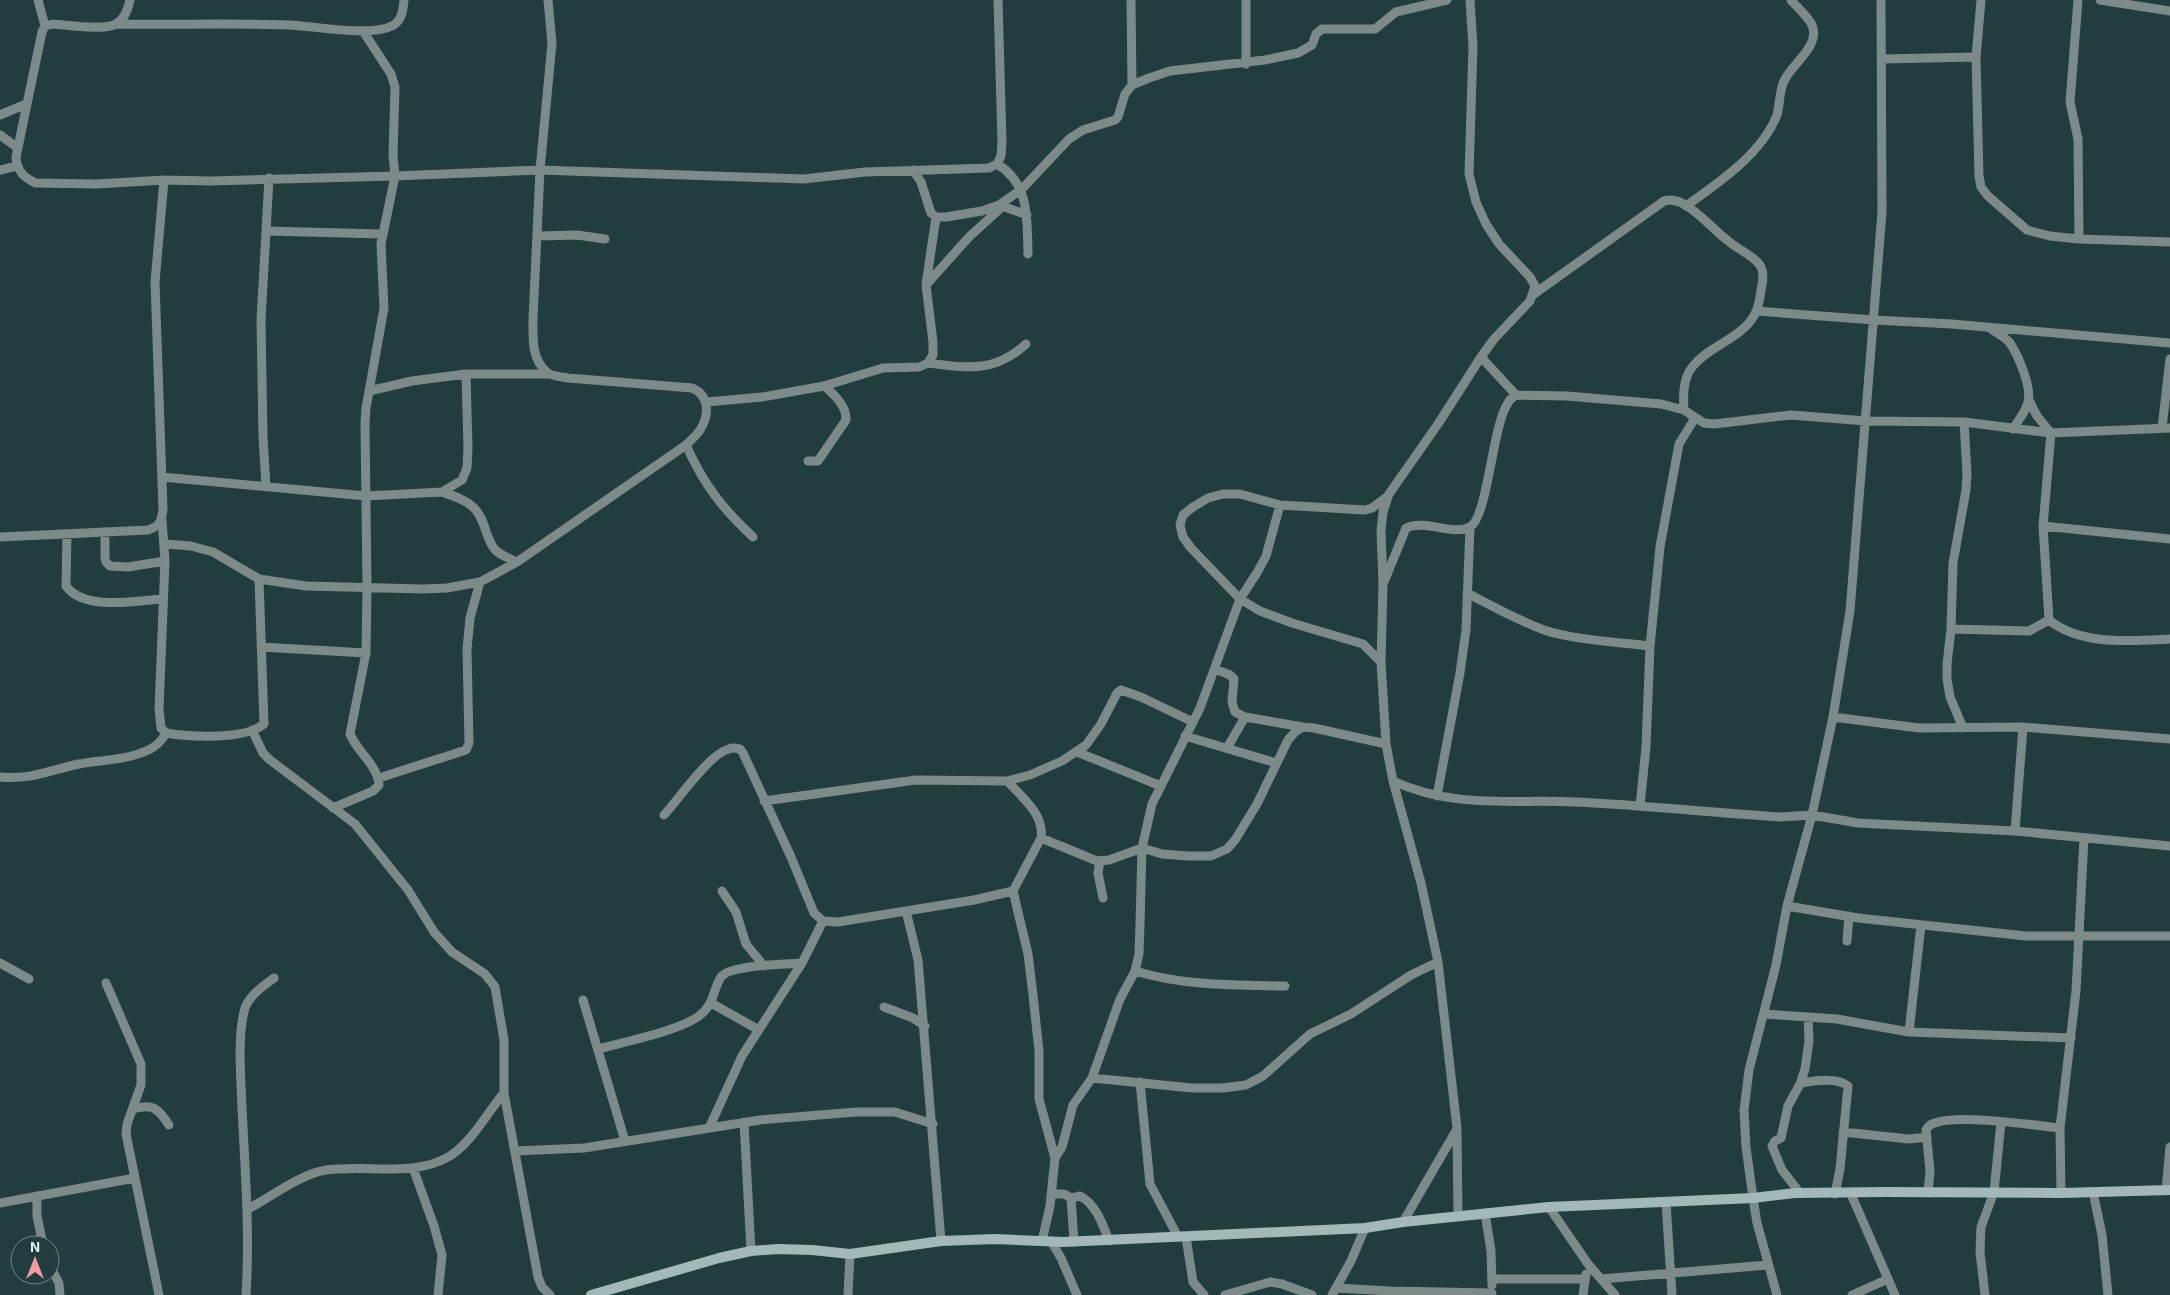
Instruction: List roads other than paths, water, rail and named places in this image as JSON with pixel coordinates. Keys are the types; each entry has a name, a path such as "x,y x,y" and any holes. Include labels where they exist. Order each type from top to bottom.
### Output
{"street":[{"path":"38,0 45,26 38,47 26,104 18,148 17,166 22,174 36,183 96,184 164,180 210,181 540,170 797,179 913,170 979,169 997,164"},
{"path":"116,24 126,14 130,0"},
{"path":"45,26 53,24 101,27 116,24 289,25 363,31 392,26 399,20 403,11 404,0"},
{"path":"548,0 552,43 540,170 532,342 537,359 549,374"},
{"path":"997,164 1002,142 998,0"},
{"path":"1131,0 1132,85"},
{"path":"1246,0 1246,64"},
{"path":"926,285 969,237 1001,205 1020,190 1069,139 1083,130 1118,117 1125,94 1132,85 1170,71 1246,64 1307,49 1312,45 1318,30 1375,28 1396,12 1447,0"},
{"path":"1470,0 1472,57 1469,174 1476,202 1486,224 1499,244 1530,277 1534,286 1534,294"},
{"path":"1686,206 1746,160 1772,124 1777,114 1783,83 1795,63 1806,53 1813,41 1814,32 1811,24 1791,0"},
{"path":"1777,1295 1768,1265 1753,1198 1746,1147 1744,1110 1750,1070 1765,1014 1787,906 1812,816 1833,717 1850,610 1882,212 1881,0"},
{"path":"1981,0 1976,57 1981,187 1988,196 2027,230 2050,236 2079,239 2170,242"},
{"path":"2078,0 2070,102 2078,139 2079,239"},
{"path":"2100,0 2170,11"},
{"path":"332,808 373,791 379,785 379,778 350,734 366,652 365,423 384,308 380,258 382,234 395,176 393,155 394,87 391,74 363,31"},
{"path":"1882,58 1976,57"},
{"path":"0,115 26,104"},
{"path":"0,135 18,148"},
{"path":"997,164 1014,177 1020,190 1026,214 1028,254"},
{"path":"0,170 17,166"},
{"path":"913,170 921,182 931,213 936,217 982,212 1001,205 1026,214"},
{"path":"266,486 263,438 261,320 269,178"},
{"path":"164,180 154,282 164,544 158,709 161,728 166,733 206,736 252,730 264,724 259,579"},
{"path":"1381,662 1363,644 1292,623 1260,611 1240,599 1183,537 1180,525 1183,515 1208,498 1223,494 1240,494 1280,505 1365,510 1372,508 1389,494 1494,339 1530,301 1534,294 1664,201 1671,199 1686,206 1760,265 1763,272 1762,287 1756,311 1741,331 1702,356 1692,367 1685,382 1684,410"},
{"path":"928,363 933,355 933,342 926,285 936,217"},
{"path":"266,230 382,234"},
{"path":"538,236 577,235 605,239"},
{"path":"1756,311 1952,324 2170,343"},
{"path":"1988,328 2010,343 2024,373 2029,400 2037,416 2051,432 2043,526 2049,620 2060,629 2113,641 2170,639"},
{"path":"707,402 762,397 824,386 883,368 919,367 928,363 971,368 989,366 1004,361 1026,344"},
{"path":"1481,357 1516,395"},
{"path":"1436,796 1460,673 1466,630 1470,526 1478,514 1500,420 1508,403 1516,395 1617,399 1661,404 1684,410 1695,418 1714,424 1790,415 1866,421 1964,422 2051,432 2166,428 2170,359"},
{"path":"164,544 191,546 213,552 259,579 306,586 447,588 480,582 517,562 686,445 700,430 706,414 707,402 700,391 692,388 591,381 549,374 466,374 412,381 370,391"},
{"path":"442,492 462,480 467,468 466,374"},
{"path":"808,461 818,461 846,420 844,409 832,392 824,386"},
{"path":"2013,428 2025,411 2029,400"},
{"path":"1640,806 1646,747 1650,646 1660,546 1678,444 1695,418"},
{"path":"1963,728 1950,697 1947,679 1953,563 1966,490 1967,464 1964,422"},
{"path":"686,445 704,482 732,517 753,537"},
{"path":"162,478 366,496 442,492 461,499 474,508 482,520 493,547 501,555 517,562"},
{"path":"1389,494 1383,512 1381,531 1383,584 1381,662 1386,744 1393,781 1422,883 1438,962 1457,1128 1458,1216"},
{"path":"1055,1158 1062,1147 1073,1105 1092,1078 1120,999 1135,971 1140,924 1142,848 1149,813 1160,786 1193,722 1215,669 1226,632 1240,599 1266,556 1280,505"},
{"path":"0,537 148,530 158,527 162,520"},
{"path":"1383,584 1406,528 1415,524 1461,529 1470,526"},
{"path":"2043,526 2170,539"},
{"path":"105,532 105,558 110,566 128,567 164,561"},
{"path":"67,534 66,586 79,598 94,601 162,599"},
{"path":"379,778 466,750 469,743 467,648 470,618 480,582"},
{"path":"1467,593 1507,615 1545,630 1596,640 1650,646"},
{"path":"1951,629 2029,631 2049,620"},
{"path":"261,647 366,652"},
{"path":"1215,669 1230,675 1234,680 1233,707 1245,718 1314,728 1386,744"},
{"path":"764,802 916,780 1007,781 1030,775 1077,752 1086,745 1101,724 1117,693 1121,690 1141,697 1193,722"},
{"path":"1833,717 1919,728 2023,727 2170,739"},
{"path":"1227,748 1245,718"},
{"path":"1041,838 1087,858 1100,861 1142,848 1162,854 1210,856 1226,849 1235,840 1257,804 1288,740 1303,727"},
{"path":"2015,831 2023,727"},
{"path":"252,730 263,753 270,760 355,824 408,890 434,932 452,952 485,974 495,987 504,1040 504,1092 538,1277 542,1287 550,1295"},
{"path":"0,776 17,778 45,774 79,764 140,753 154,746 166,733"},
{"path":"1186,736 1276,763"},
{"path":"664,815 704,768 723,752 734,748 744,753 814,913 823,921 838,922 974,900 1013,891"},
{"path":"1077,752 1160,786"},
{"path":"1007,781 1030,806 1040,820 1042,829 1041,838 1013,891 1026,944 1031,979 1039,1051 1039,1099 1055,1158 1047,1241 1061,1258 1077,1295"},
{"path":"1393,781 1410,789 1467,801 1575,802 1772,817 1812,816 1858,823 2015,831 2170,846"},
{"path":"2061,1193 2060,1128 2076,991 2084,838"},
{"path":"1100,861 1099,881 1103,898"},
{"path":"722,891 736,912 746,944 764,966"},
{"path":"1787,906 1849,916 2026,936 2170,936"},
{"path":"906,910 918,960 925,1026 941,1241"},
{"path":"1847,941 1849,916"},
{"path":"710,1128 742,1056 802,963 823,921"},
{"path":"1910,1032 1921,925"},
{"path":"1092,1078 1192,1088 1246,1086 1263,1076 1310,1034 1328,1023 1351,1014 1411,975 1438,962"},
{"path":"0,963 29,979"},
{"path":"598,1049 683,1024 699,1016 711,1003 721,977 726,972 737,969 802,963"},
{"path":"1135,971 1157,978 1192,983 1285,986"},
{"path":"246,1295 248,1209 240,1066 242,1029 246,1007 257,991 274,978"},
{"path":"106,983 141,1064 141,1085 126,1134 159,1295"},
{"path":"583,1000 625,1141"},
{"path":"711,1003 759,1030"},
{"path":"884,1007 913,1018 925,1026"},
{"path":"1765,1014 1838,1019 1910,1032 2071,1038"},
{"path":"1800,1193 1782,1170 1772,1146 1775,1141 1782,1138 1788,1106 1801,1083 1808,1054 1808,1017"},
{"path":"1801,1083 1813,1081 1846,1083 1848,1088 1840,1170 1835,1194"},
{"path":"1140,1082 1150,1184 1182,1237 1193,1282 1204,1295"},
{"path":"248,1209 305,1177 325,1170 413,1168 433,1165 452,1155 468,1139 504,1092"},
{"path":"133,1109 144,1106 154,1107 169,1125"},
{"path":"515,1151 584,1148 744,1122 805,1115 885,1112 912,1116 933,1124"},
{"path":"1928,1193 1930,1171 1928,1126 1936,1122 1952,1120 2001,1122 2060,1128"},
{"path":"744,1122 751,1251"},
{"path":"1985,1295 1980,1252 1982,1227 1994,1192 2001,1122"},
{"path":"1403,1222 1457,1128"},
{"path":"1844,1132 1910,1139 1927,1137"},
{"path":"591,1295 692,1265 751,1251 778,1248 850,1254 941,1241 995,1239 1074,1242 1109,1241 1365,1228 1403,1222 1549,1207 1753,1198 1800,1193 2061,1193 2168,1190 2170,1147"},
{"path":"413,1168 434,1226 442,1255 438,1295"},
{"path":"0,1204 135,1178"},
{"path":"2093,1192 2102,1235 2108,1295"},
{"path":"1052,1194 1064,1194 1071,1198 1080,1196 1087,1201 1101,1221 1109,1241"},
{"path":"1851,1194 1895,1295"},
{"path":"37,1196 37,1216 42,1235"},
{"path":"1071,1198 1074,1242"},
{"path":"1666,1202 1672,1295"},
{"path":"1549,1207 1588,1264 1615,1295"},
{"path":"1365,1228 1334,1291 1492,1294 1491,1251 1485,1213"},
{"path":"848,1295 850,1254"},
{"path":"1583,1295 1588,1264"},
{"path":"1601,1279 1768,1265"},
{"path":"1492,1279 1585,1279"},
{"path":"1852,1295 1888,1279"},
{"path":"1229,1295 1270,1282 1282,1284 1312,1295"}]}
